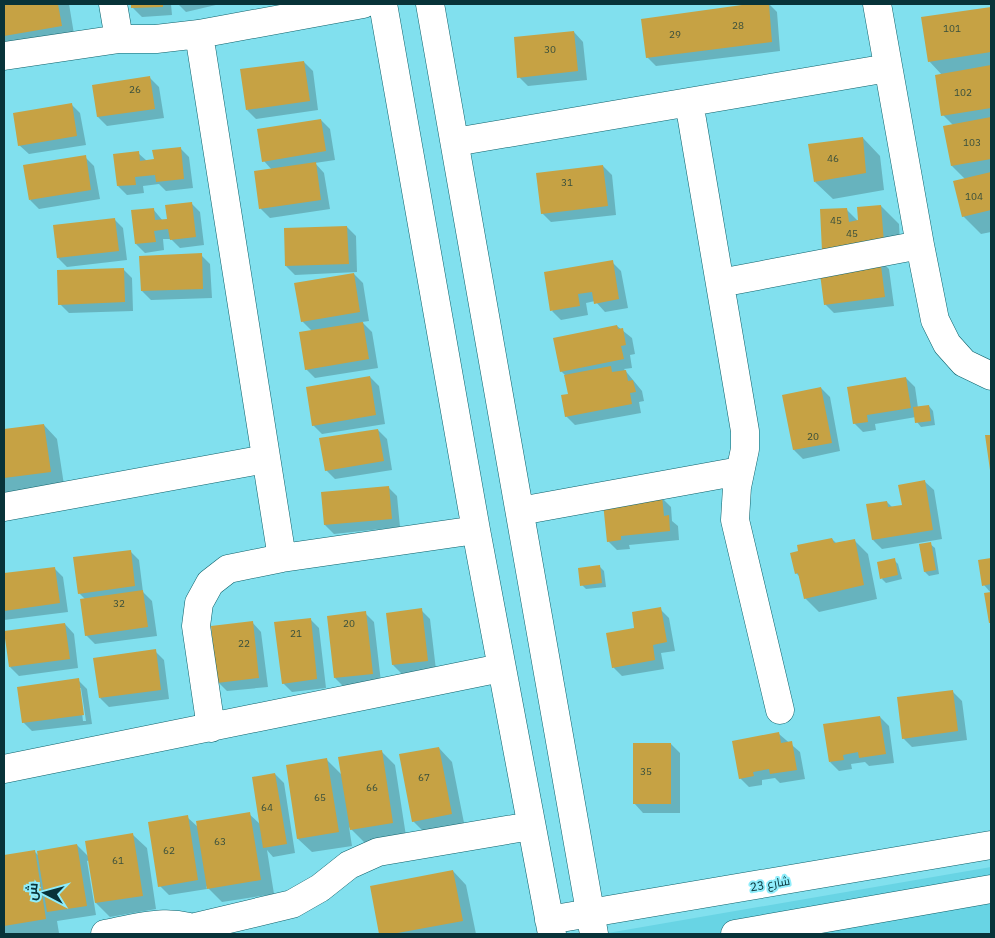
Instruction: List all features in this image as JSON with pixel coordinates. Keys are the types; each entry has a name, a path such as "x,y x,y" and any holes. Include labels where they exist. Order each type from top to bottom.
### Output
{"street":[{"path":"113,4 119,38"},
{"path":"4,56 119,38 156,38 199,34 363,4"},
{"path":"383,4 476,530 550,927"},
{"path":"430,4 592,924"},
{"path":"877,4 935,320 947,344 964,362 991,376"},
{"path":"199,34 282,558"},
{"path":"455,142 888,68"},
{"path":"689,102 745,431 745,449 735,504 737,536 780,710"},
{"path":"720,283 920,245"},
{"path":"4,507 266,459"},
{"path":"520,511 740,471"},
{"path":"211,728 196,626 199,603 210,582 228,569 282,558 476,530"},
{"path":"4,765 211,728 501,668"},
{"path":"105,934 167,923 201,931 292,904 313,893 349,865 378,852 531,826"},
{"name":"شارع 23","path":"550,927 592,924 991,845"},
{"path":"734,934 991,890"}],"shaded area":[{"path":"991,867 991,934 602,934"}],"building":[{"path":"4,4 58,4 62,26 4,36"},
{"path":"131,4 163,4 163,7 131,8"},
{"path":"749,4 769,4 772,42 646,58 641,19"},
{"path":"991,7 991,52 928,62 921,17"},
{"path":"574,31 578,71 517,78 514,37"},
{"path":"304,61 310,101 246,110 240,69"},
{"path":"991,65 991,108 941,116 935,75"},
{"path":"150,76 155,109 97,117 92,85"},
{"path":"72,103 77,136 18,146 13,113"},
{"path":"991,117 991,159 951,166 943,126"},
{"path":"321,119 326,151 262,162 257,129"},
{"path":"863,137 866,173 814,182 808,144"},
{"path":"181,147 184,179 156,182 155,175 135,177 136,185 117,186 113,154 139,151 140,161 154,159 152,150"},
{"path":"86,155 91,190 29,200 23,165"},
{"path":"316,162 321,200 259,209 254,171"},
{"path":"603,165 608,206 541,214 536,173"},
{"path":"991,172 991,210 962,217 953,181"},
{"path":"192,202 196,237 170,240 168,229 154,231 156,242 135,244 131,210 154,208 155,220 167,219 165,205"},
{"path":"881,205 884,243 822,251 820,209 847,208 849,222 858,220 857,207"},
{"path":"115,218 119,251 57,258 53,225"},
{"path":"347,226 349,264 285,266 284,228"},
{"path":"202,253 203,289 141,291 139,256"},
{"path":"880,258 885,297 824,305 819,266"},
{"path":"613,260 619,299 594,304 592,292 578,294 580,306 550,311 544,272"},
{"path":"124,268 125,302 58,305 57,270"},
{"path":"354,273 360,312 301,322 294,283"},
{"path":"363,322 369,359 305,370 299,332"},
{"path":"617,325 618,329 623,328 626,345 621,346 624,359 560,372 553,338"},
{"path":"611,366 612,372 626,370 628,381 633,380 636,392 630,393 632,404 565,417 561,395 568,394 564,375"},
{"path":"370,376 376,415 312,426 306,387"},
{"path":"906,377 911,408 867,415 868,422 853,424 847,387"},
{"path":"821,387 832,443 793,450 782,395"},
{"path":"929,405 931,421 915,423 913,407"},
{"path":"44,424 51,472 4,478 4,429"},
{"path":"378,429 384,461 325,471 319,438"},
{"path":"985,435 991,435 991,470 990,470"},
{"path":"925,480 933,530 872,540 866,504 887,501 888,507 902,505 898,485"},
{"path":"389,486 392,519 324,525 321,492"},
{"path":"662,496 664,516 669,515 670,531 621,536 621,540 607,542 603,503"},
{"path":"832,538 834,543 855,539 864,585 804,599 798,573 795,574 790,553 798,551 797,545"},
{"path":"931,542 936,570 924,572 919,544"},
{"path":"131,550 135,586 78,594 73,557"},
{"path":"895,558 898,575 880,579 877,562"},
{"path":"991,558 991,584 982,586 978,560"},
{"path":"600,565 602,583 580,586 578,568"},
{"path":"55,567 60,603 4,611 4,573"},
{"path":"143,590 148,627 85,636 80,599"},
{"path":"991,592 991,623 989,623 984,593"},
{"path":"661,607 667,642 653,645 655,660 612,668 606,633 634,628 632,612"},
{"path":"422,608 428,661 392,665 386,613"},
{"path":"366,611 373,674 334,678 327,616"},
{"path":"311,618 317,679 282,684 274,622"},
{"path":"253,621 259,678 217,683 211,626"},
{"path":"65,623 70,659 9,667 4,631"},
{"path":"156,649 161,690 99,698 93,658"},
{"path":"79,678 84,715 22,723 17,687"},
{"path":"953,690 958,731 902,739 897,697"},
{"path":"880,716 886,754 859,758 858,752 843,755 844,760 829,762 823,724"},
{"path":"779,732 781,743 792,741 797,770 770,774 769,769 753,772 754,776 739,779 732,741"},
{"path":"633,743 671,743 671,804 633,804"},
{"path":"439,747 452,814 412,822 399,754"},
{"path":"382,750 393,823 350,830 338,757"},
{"path":"327,758 339,832 297,839 286,765"},
{"path":"275,773 287,844 263,848 252,777"},
{"path":"250,812 261,880 207,889 196,821"},
{"path":"188,815 198,880 158,887 148,822"},
{"path":"133,833 143,896 95,903 85,841"},
{"path":"77,844 87,906 47,912 37,851"},
{"path":"35,850 46,919 4,926 4,855"},
{"path":"453,870 463,921 392,934 379,934 370,886"}]}
